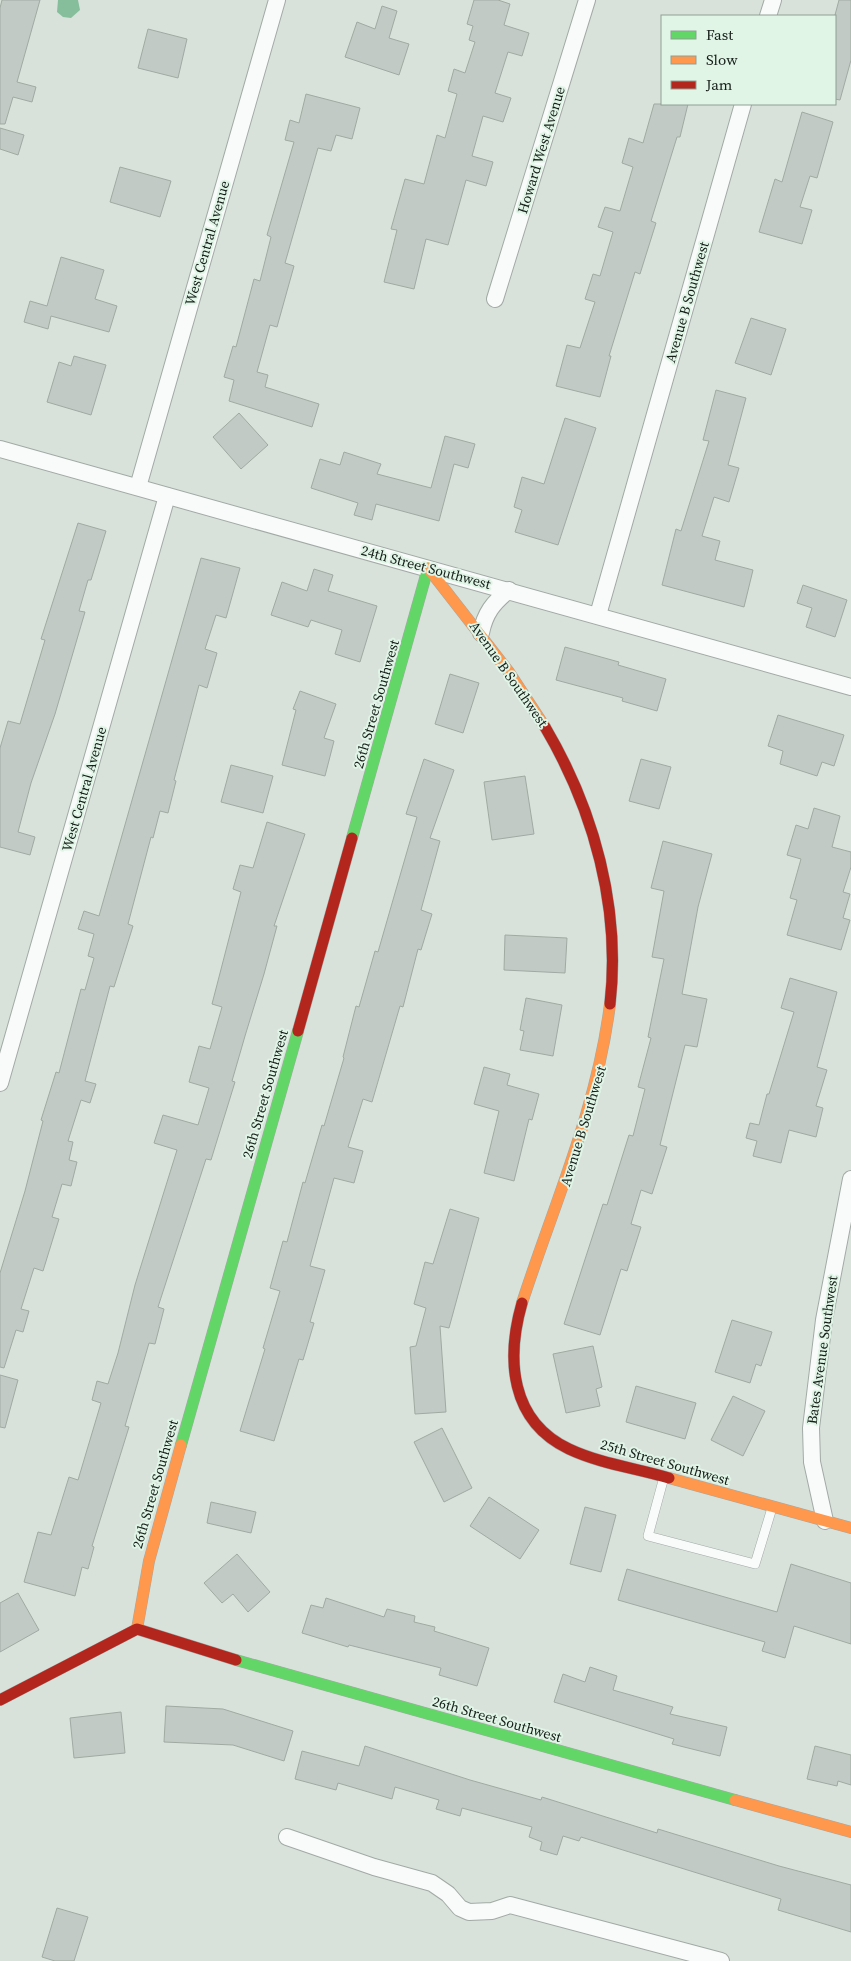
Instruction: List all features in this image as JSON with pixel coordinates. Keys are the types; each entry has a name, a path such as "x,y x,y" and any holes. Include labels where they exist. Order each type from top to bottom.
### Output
{"street":[{"name":"West Central Avenue","path":"138,487 277,0"},
{"name":"Howard West Avenue","path":"495,299 587,0"},
{"path":"768,15 773,0"},
{"name":"Avenue B Southwest","path":"598,615 744,105"},
{"name":"24th Street Southwest","path":"0,449 851,687"},
{"name":"West Central Avenue","path":"0,1083 167,496"},
{"name":"Avenue B Southwest","path":"428,568 481,633 525,692 547,728 580,794 593,828 610,900 613,952 610,1019 596,1090 579,1145 520,1314 513,1345 514,1368"},
{"name":"26th Street Southwest","path":"428,568 149,1561 137,1629 223,1657 851,1832"},
{"path":"481,633 493,603 509,590"},
{"name":"Bates Avenue Southwest","path":"825,1521 812,1462 811,1428 824,1320 851,1179"},
{"name":"25th Street Southwest","path":"514,1368 522,1399 534,1419 544,1431 574,1451 772,1508 851,1528"},
{"path":"0,1700 137,1629"},
{"path":"287,1837 374,1867 432,1883 448,1894 460,1908 469,1912 492,1911 510,1906 721,1961"}],"lane":[{"path":"664,1477 648,1536 755,1564 772,1508"}],"shaded area":[{"path":"58,0 78,0 80,10 71,18 63,17 57,12"}],"building":[{"path":"2,0 40,0 17,82 36,87 32,102 13,97 5,124 0,124 0,8"},
{"path":"474,0 498,0 510,4 504,25 529,33 522,56 508,52 495,93 511,98 503,122 483,116 472,156 493,162 486,186 466,180 448,245 426,239 414,289 384,282 397,230 391,229 405,179 424,184 437,135 445,138 457,94 448,91 454,69 465,73 475,42 469,40 473,26 467,24"},
{"path":"839,0 851,0 851,60 840,100 836,99 835,15"},
{"path":"382,6 397,11 389,38 409,44 399,75 345,57 357,22 375,29"},
{"path":"148,29 187,39 178,78 138,68"},
{"path":"306,94 360,108 352,139 336,135 331,151 318,148 285,263 294,266 277,327 270,325 257,372 268,375 265,387 319,404 312,427 229,401 234,380 224,377 233,346 236,347 254,279 260,281 271,237 267,235 294,142 285,140 290,120 299,123"},
{"path":"654,104 688,105 680,137 677,137 651,221 656,223 640,274 635,272 609,356 611,356 600,397 556,386 567,345 580,348 595,302 585,299 593,274 600,276 613,232 598,227 605,207 620,211 633,167 622,163 629,138 643,143"},
{"path":"802,112 833,122 817,178 810,176 800,207 812,210 802,244 759,232 775,179 782,182"},
{"path":"0,128 24,135 18,155 0,149"},
{"path":"120,167 171,181 160,217 110,202"},
{"path":"61,257 104,270 95,299 117,306 109,332 51,316 48,329 24,322 30,301 47,306"},
{"path":"751,318 786,329 771,375 735,363"},
{"path":"74,356 106,365 91,415 47,402 59,362 71,366"},
{"path":"716,390 746,398 728,465 739,468 729,502 714,497 702,536 720,541 715,560 753,570 744,607 662,585 676,529 681,531 709,441 703,440"},
{"path":"239,413 268,445 241,469 213,437"},
{"path":"565,418 596,428 558,545 515,532 522,510 514,507 522,477 544,484"},
{"path":"445,436 475,444 468,468 454,464 439,521 376,504 372,520 354,515 358,503 311,488 320,459 340,465 344,452 381,464 377,474 431,488"},
{"path":"78,523 106,531 91,580 88,580 79,611 85,612 55,714 31,783 18,832 35,837 30,855 0,847 0,748 8,721 20,724 45,640 41,639"},
{"path":"201,558 240,568 226,618 216,615 205,649 217,653 207,688 199,685 174,780 176,781 168,813 160,811 153,838 151,837 128,924 133,926 114,987 110,986 85,1081 96,1084 90,1103 81,1100 68,1141 73,1142 69,1160 77,1162 71,1186 62,1184 52,1217 59,1219 43,1271 34,1268 21,1309 29,1311 23,1332 16,1330 4,1368 0,1367 0,1273 25,1191 43,1121 41,1120 56,1072 59,1073 81,989 85,990 94,958 88,956 94,934 78,929 84,911 99,916"},
{"path":"314,569 333,575 328,591 377,606 360,662 335,654 342,630 311,620 308,627 271,615 282,582 307,591"},
{"path":"803,585 847,600 835,637 806,627 812,608 797,603"},
{"path":"565,647 619,662 618,665 666,679 657,711 622,701 623,698 556,680"},
{"path":"450,674 479,683 463,733 435,724"},
{"path":"300,691 336,704 324,738 334,741 325,776 282,765 296,710 293,709"},
{"path":"778,715 844,735 834,766 822,762 817,776 780,764 783,751 768,746"},
{"path":"424,759 454,770 430,838 440,841 421,910 432,914 421,950 418,949 403,1007 400,1006 372,1102 363,1099 348,1147 363,1151 354,1183 334,1178 310,1266 325,1270 310,1322 314,1323 303,1360 299,1359 274,1441 240,1431 265,1349 263,1348 280,1291 270,1288 283,1241 287,1242 303,1182 305,1183 322,1125 324,1126 344,1058 356,1006 359,1007 375,951 378,952 417,817 406,814"},
{"path":"641,759 671,767 659,809 629,801"},
{"path":"231,765 273,776 263,813 221,802"},
{"path":"525,776 534,834 492,840 484,782"},
{"path":"814,808 840,816 832,847 851,852 851,867 843,892 850,894 843,918 850,920 841,950 787,935 797,900 790,898 801,859 787,855 796,825 808,829"},
{"path":"267,822 305,834 274,926 277,926 232,1081 235,1082 211,1160 206,1159 158,1307 164,1309 155,1344 149,1343 125,1426 129,1427 92,1546 94,1547 88,1569 82,1567 75,1596 24,1582 38,1532 51,1535 69,1477 78,1480 101,1403 92,1400 97,1381 108,1384 118,1353 135,1285 177,1150 154,1143 163,1115 198,1125 209,1088 189,1082 199,1046 210,1049 222,1007 212,1004 241,892 233,889 240,865 253,868"},
{"path":"663,841 712,854 698,907 682,994 707,999 697,1047 685,1045 660,1145 667,1147 652,1194 641,1190 631,1224 641,1227 627,1271 621,1269 600,1335 564,1324 603,1204 607,1205 629,1135 633,1136 645,1089 638,1087 651,1038 648,1037 664,959 652,957 664,891 651,888"},
{"path":"505,935 567,938 565,973 504,970"},
{"path":"790,978 837,992 817,1067 827,1070 816,1106 823,1108 816,1137 789,1130 781,1163 753,1156 757,1141 746,1138 750,1123 759,1125 767,1094 769,1094 794,1012 781,1008"},
{"path":"526,998 562,1005 553,1056 520,1050 524,1031 520,1030"},
{"path":"484,1067 510,1074 507,1085 539,1094 532,1120 529,1119 514,1181 484,1173 499,1111 474,1104"},
{"path":"450,1209 479,1218 449,1328 440,1326 446,1412 415,1414 410,1347 416,1346 426,1308 414,1304 425,1262 433,1264"},
{"path":"732,1320 772,1332 761,1366 756,1364 750,1383 715,1372"},
{"path":"593,1346 602,1387 596,1389 600,1406 566,1413 553,1354"},
{"path":"0,1375 18,1380 5,1428 0,1427"},
{"path":"636,1386 696,1403 685,1439 626,1422"},
{"path":"733,1396 765,1411 743,1456 711,1440"},
{"path":"442,1428 472,1488 444,1502 414,1442"},
{"path":"489,1497 539,1530 520,1559 470,1526"},
{"path":"211,1502 256,1512 251,1533 207,1523"},
{"path":"585,1507 616,1515 601,1572 570,1564"},
{"path":"237,1554 270,1592 248,1612 233,1594 222,1603 204,1583"},
{"path":"791,1564 851,1583 851,1644 794,1626 785,1658 762,1651 765,1642 618,1600 627,1569 777,1612"},
{"path":"18,1593 39,1630 0,1652 0,1603"},
{"path":"326,1598 384,1617 387,1609 415,1616 414,1622 435,1627 434,1631 489,1648 477,1686 439,1675 441,1668 349,1645 348,1647 302,1633 311,1605 323,1608"},
{"path":"590,1667 617,1676 613,1690 673,1707 670,1714 727,1727 720,1756 672,1744 674,1739 554,1702 563,1674 585,1682"},
{"path":"166,1706 223,1709 293,1731 284,1761 233,1745 164,1742"},
{"path":"121,1712 125,1753 74,1758 70,1718"},
{"path":"365,1746 470,1780 541,1800 542,1797 657,1833 658,1829 779,1866 851,1885 851,1932 778,1910 781,1899 581,1837 579,1841 563,1836 557,1855 540,1850 542,1842 529,1837 532,1827 462,1808 460,1816 436,1809 439,1800 395,1787 392,1799 338,1783 336,1790 295,1779 302,1751 359,1766"},
{"path":"815,1746 851,1755 851,1785 838,1781 837,1786 807,1779"},
{"path":"57,1908 88,1917 74,1961 55,1961 42,1957"}],"traffic: fast":[{"path":"352,838 428,568"},
{"path":"181,1445 298,1031"},
{"path":"236,1660 735,1800"}],"traffic: slow":[{"path":"428,568 509,672 545,727"},
{"path":"522,1303 585,1119 604,1043 610,1004"},
{"path":"137,1629 149,1561 181,1445"},
{"path":"669,1478 851,1528"},
{"path":"735,1800 851,1832"}],"traffic: jam":[{"path":"545,727 577,792 590,826 600,861 607,896 611,932 610,1004"},
{"path":"298,1031 352,838"},
{"path":"522,1303 514,1346 514,1366 517,1386 524,1405 535,1422 549,1437 569,1449 606,1462 669,1478"},
{"path":"0,1700 137,1629 236,1660"}]}
